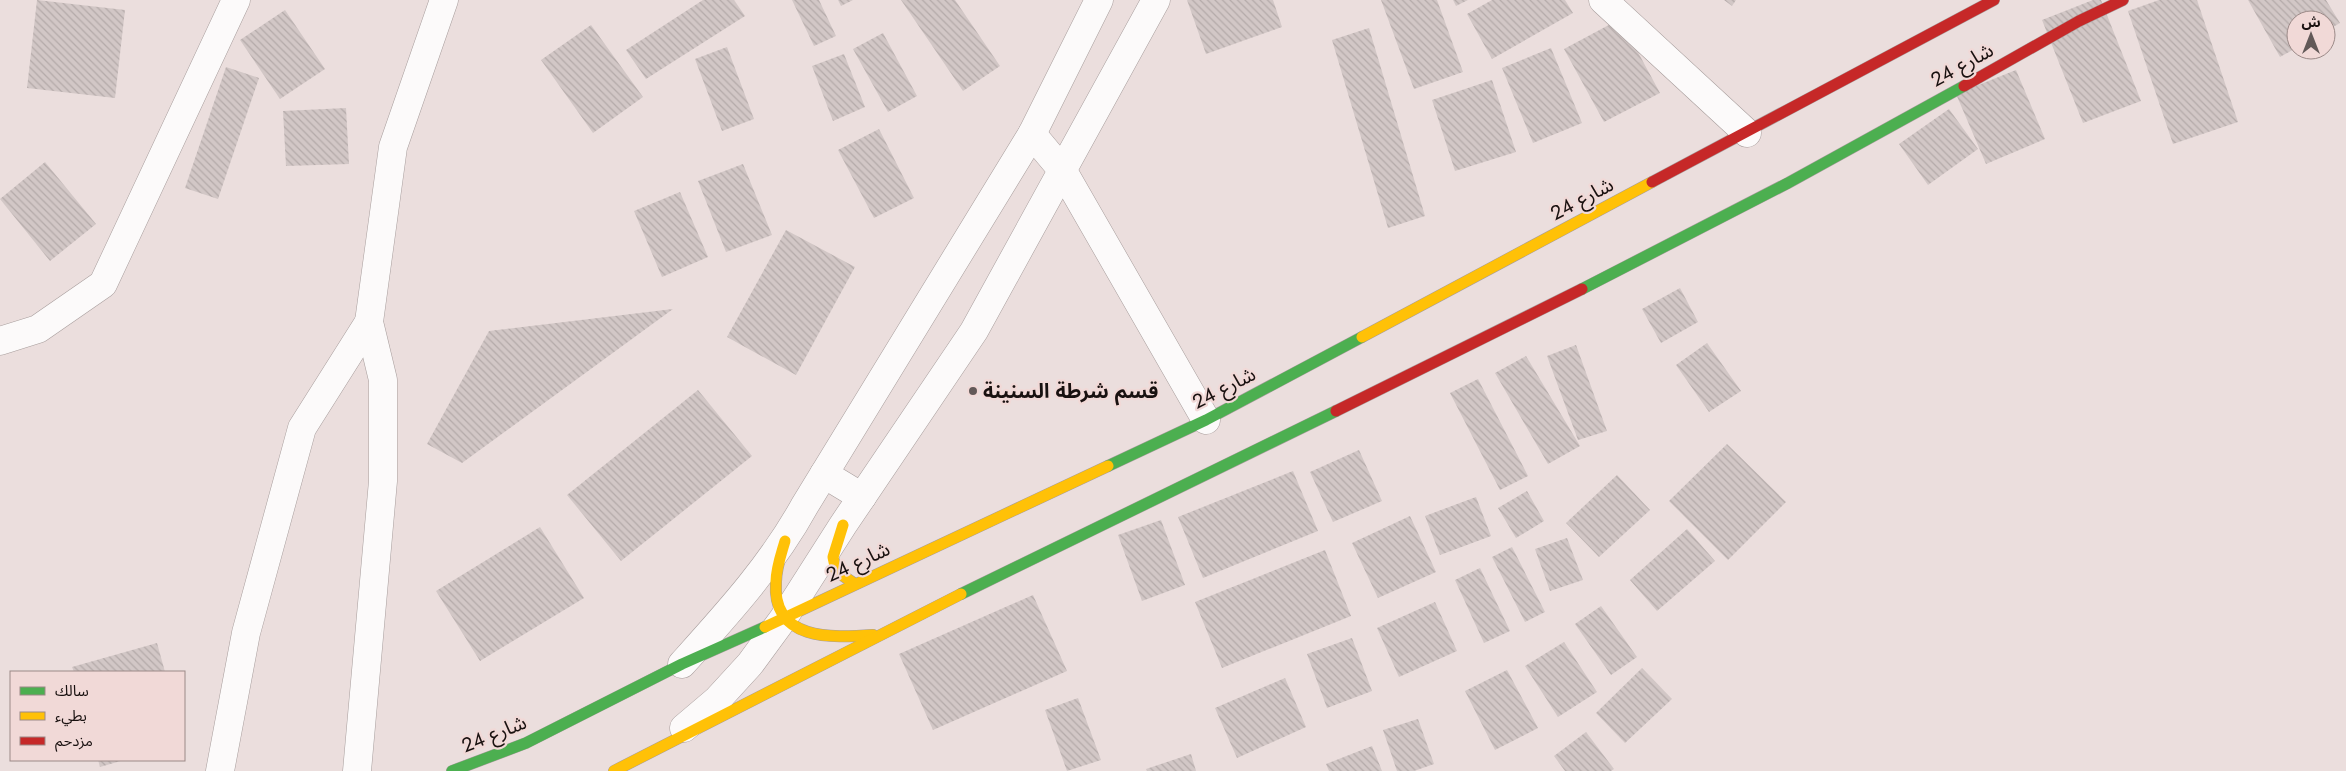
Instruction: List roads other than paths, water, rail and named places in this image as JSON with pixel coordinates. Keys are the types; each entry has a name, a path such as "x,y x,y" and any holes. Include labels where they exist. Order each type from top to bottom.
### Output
{"street":[{"path":"0,341 38,329 103,284 236,0"},
{"path":"357,771 383,481 383,380 369,322 393,147 444,0"},
{"path":"682,664 746,592 785,541 1032,134 1099,0"},
{"path":"665,743 717,700 750,664 783,619 843,525 974,331 1156,0"},
{"path":"1603,0 1747,133"},
{"name":"شارع 24","path":"452,771 526,743 682,664 783,619 1206,420 1994,0"},
{"name":"شارع 24","path":"614,771 665,743 961,592 1400,378 1747,205 2079,21 2123,0"},
{"path":"1032,134 1063,172 1206,420"},
{"path":"220,771 246,633 302,428 369,322"},
{"path":"824,474 862,497"},
{"path":"843,525 833,557 836,571 855,584"},
{"path":"785,541 778,572 776,593 783,619 792,626 813,632 846,637 880,634"}],"place":[{"name":"قسم شرطة السنينة","path":"973,391"}]}
